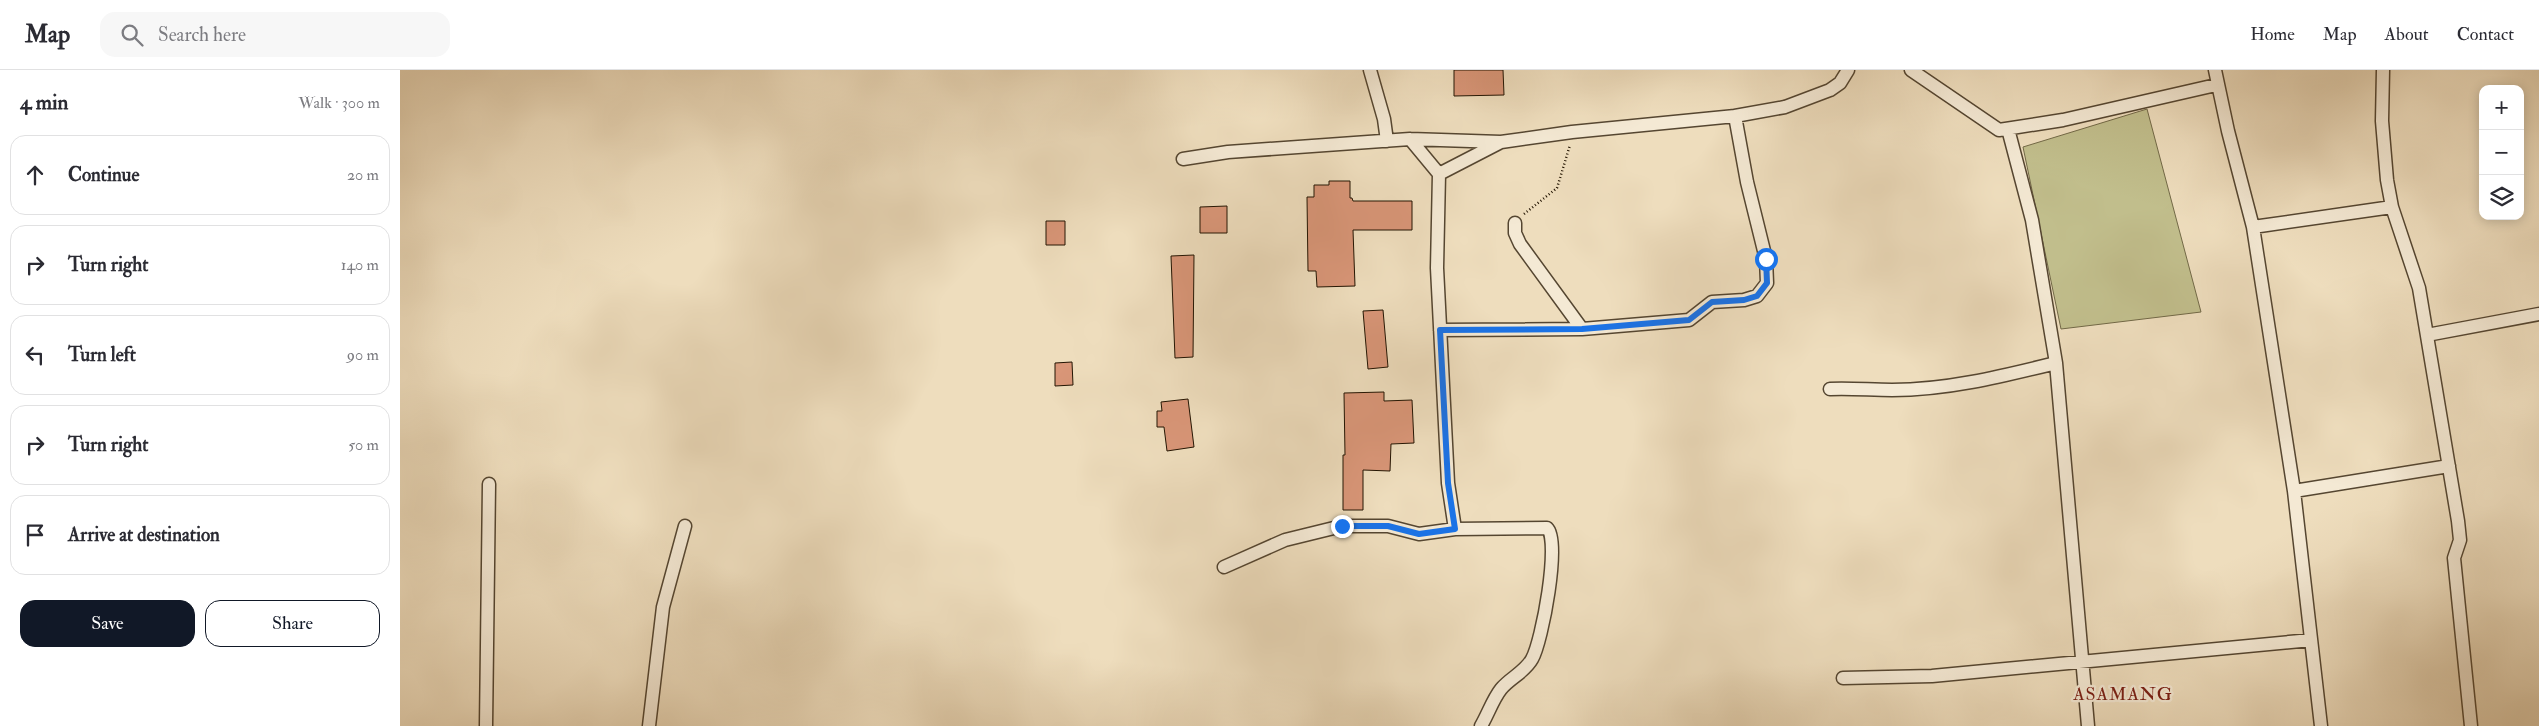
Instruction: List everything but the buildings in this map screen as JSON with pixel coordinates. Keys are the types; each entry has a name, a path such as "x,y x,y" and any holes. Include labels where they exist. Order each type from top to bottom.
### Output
{"street":[{"path":"1370,70 1384,119 1386,141"},
{"path":"1183,159 1228,152 1410,139 1501,142 1572,132 1735,116 1785,107 1830,90 1840,83 1848,70"},
{"path":"1911,70 1992,126 2008,129 2063,120 2216,85"},
{"path":"2215,70 2216,85 2253,227 2294,491 2321,726"},
{"path":"2383,70 2382,121 2387,180 2392,207 2419,288 2460,540 2454,558 2471,726"},
{"path":"1440,330 1582,329 1689,320 1712,302 1744,300 1757,296 1767,283 1766,259 1747,182 1735,116"},
{"path":"2008,129 2032,220 2056,363 2088,726"},
{"path":"1410,139 1439,174 1437,268 1448,483 1455,529"},
{"path":"1439,174 1501,142"},
{"path":"2253,227 2392,207"},
{"path":"1515,223 1515,232 1520,244 1582,329"},
{"path":"2427,335 2539,314"},
{"path":"1830,389 1893,390 1983,381 2056,363"},
{"path":"2294,491 2449,466"},
{"path":"486,726 488,484"},
{"path":"649,726 663,607 685,526"},
{"path":"1224,567 1285,540 1342,526 1388,526 1419,534 1455,529 1548,528 1552,536 1551,567 1542,626 1532,659 1519,675 1501,689 1481,726"},
{"path":"1843,678 1932,676 2081,660 2311,640"}],"path":[{"path":"1515,223 1519,216 1526,213 1557,188 1566,166 1572,132"}],"shaded area":[{"path":"2147,109 2201,312 2061,329 2023,147"}],"district":[{"name":"ASAMANG","path":"2123,694"}],"route":[{"path":"1342,526 1388,526 1419,534 1455,529 1448,483 1440,330 1582,329 1689,320 1712,302 1744,300 1757,296 1767,283 1766,259"}]}
